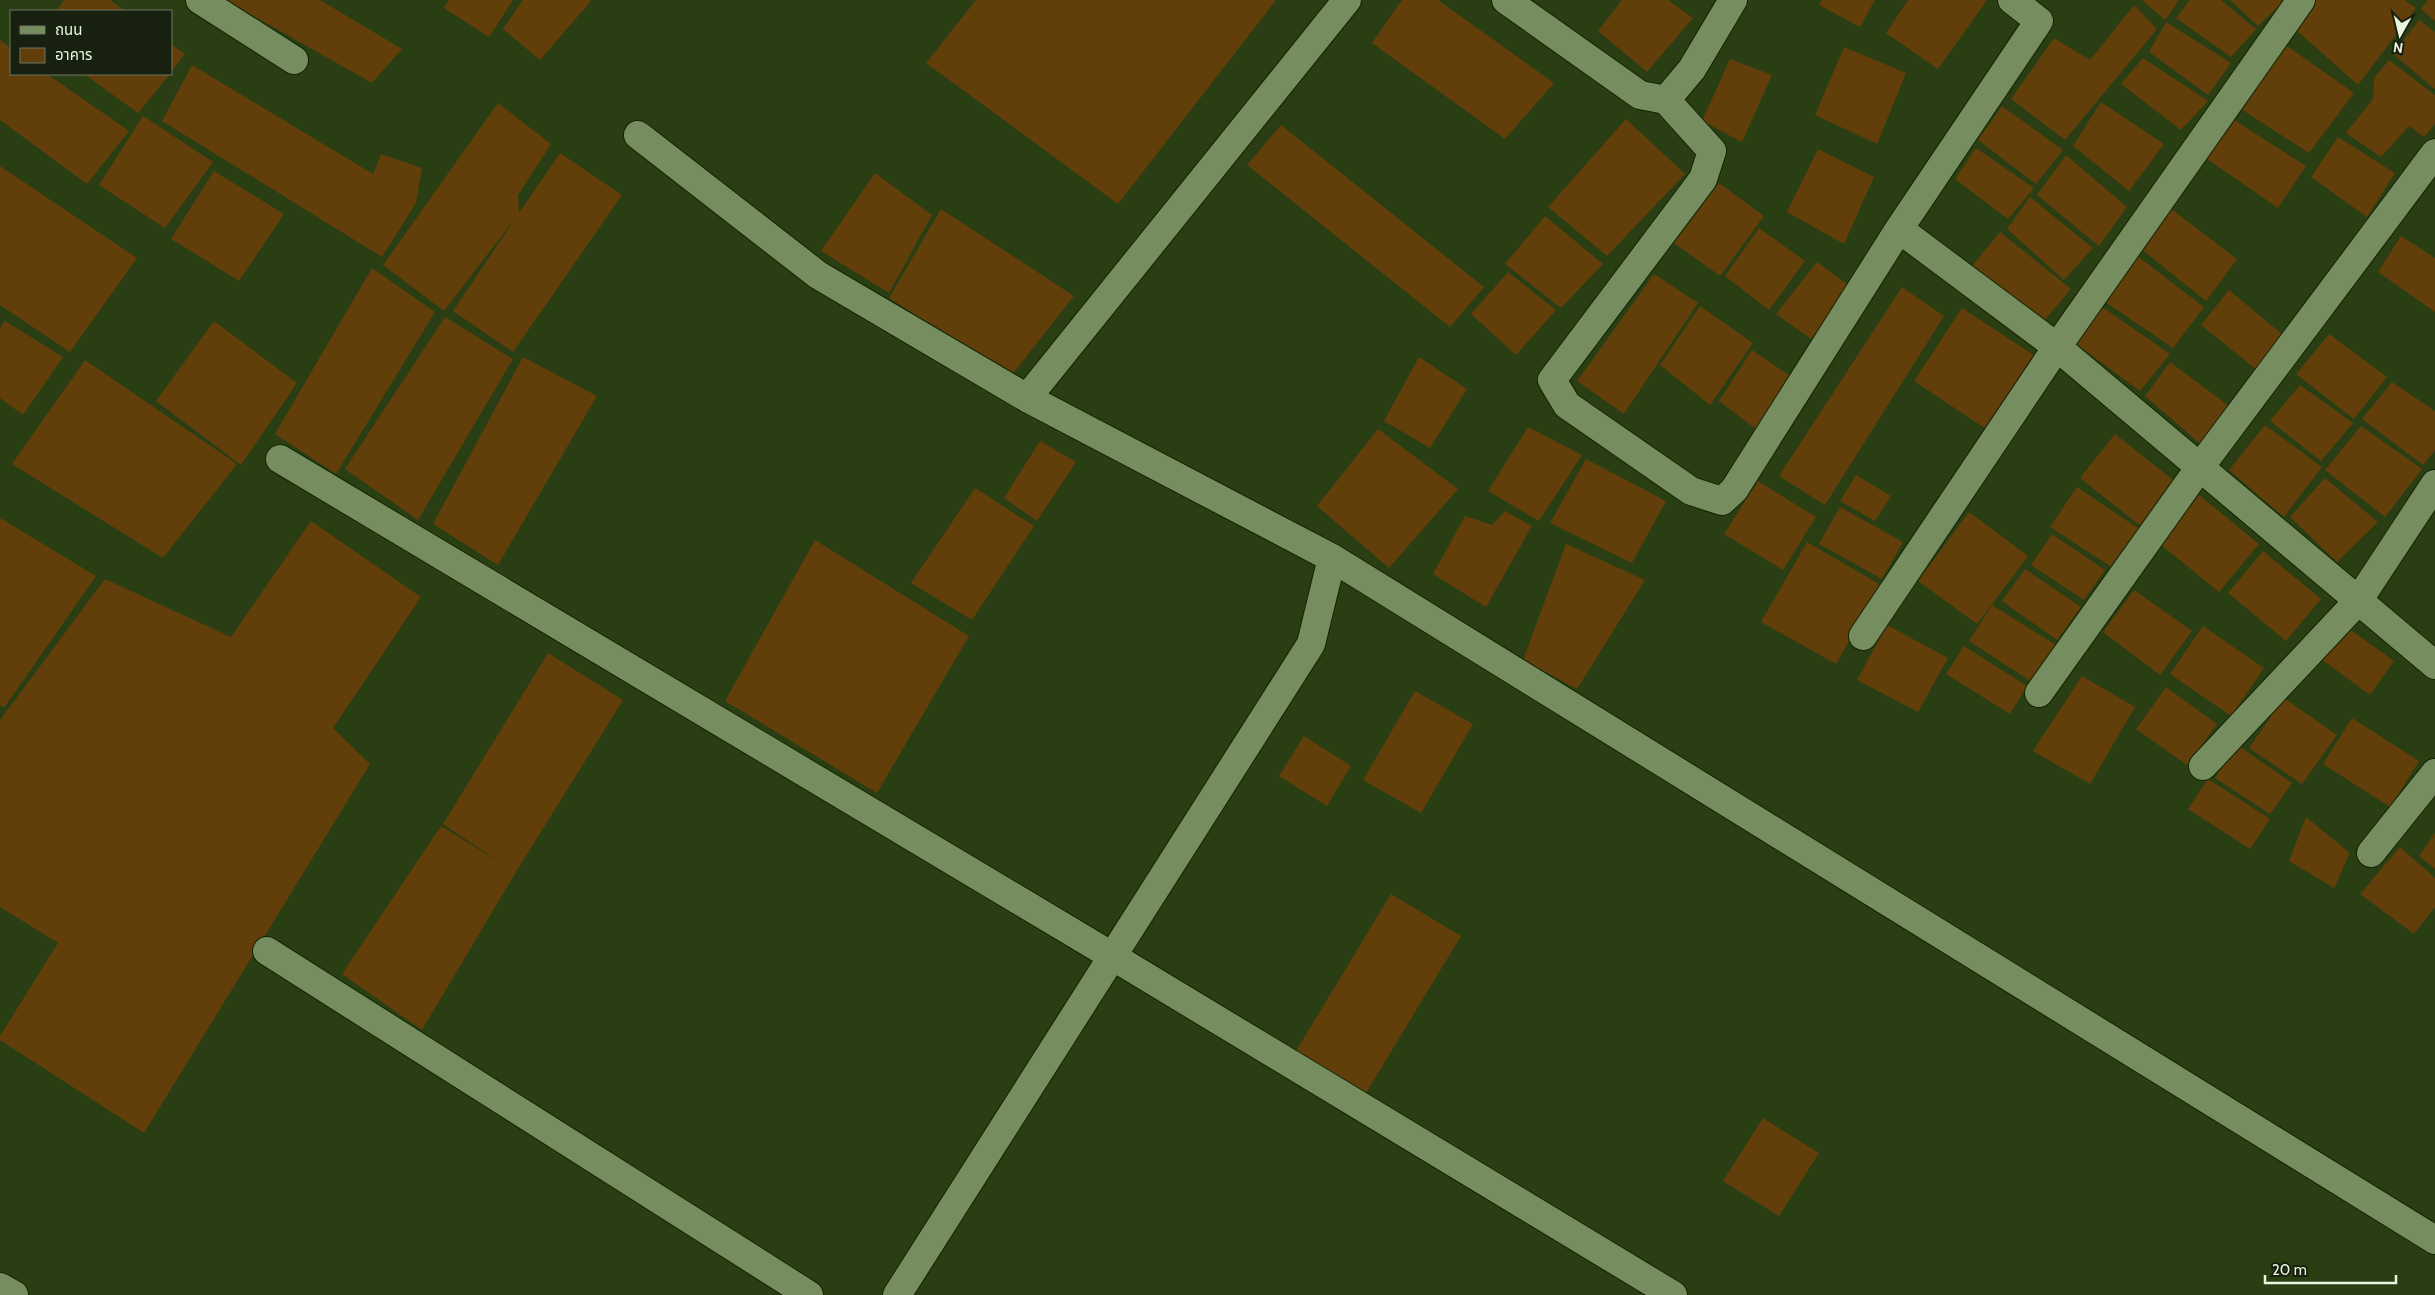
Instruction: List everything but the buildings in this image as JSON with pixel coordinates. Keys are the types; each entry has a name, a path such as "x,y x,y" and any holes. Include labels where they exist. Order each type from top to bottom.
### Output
{"street":[{"path":"200,0 294,60"},
{"path":"1027,398 1347,0"},
{"path":"1506,0 1640,95 1666,100 1712,150 1703,179 1552,380 1567,405 1691,491 1722,501 1734,490 1899,229 2039,21 2012,0"},
{"path":"1666,100 1692,69 1733,0"},
{"path":"1863,636 2057,347 2301,0"},
{"path":"638,135 818,275 1027,398 1332,558 2435,1240"},
{"path":"2039,693 2200,468 2435,153"},
{"path":"1899,229 2057,347 2435,665"},
{"path":"280,458 1112,956 1673,1295"},
{"path":"2203,766 2358,601 2435,484"},
{"path":"897,1295 1311,644 1332,558"},
{"path":"2371,853 2435,773"},
{"path":"267,951 809,1295"},
{"path":"0,1287 14,1295"}]}
